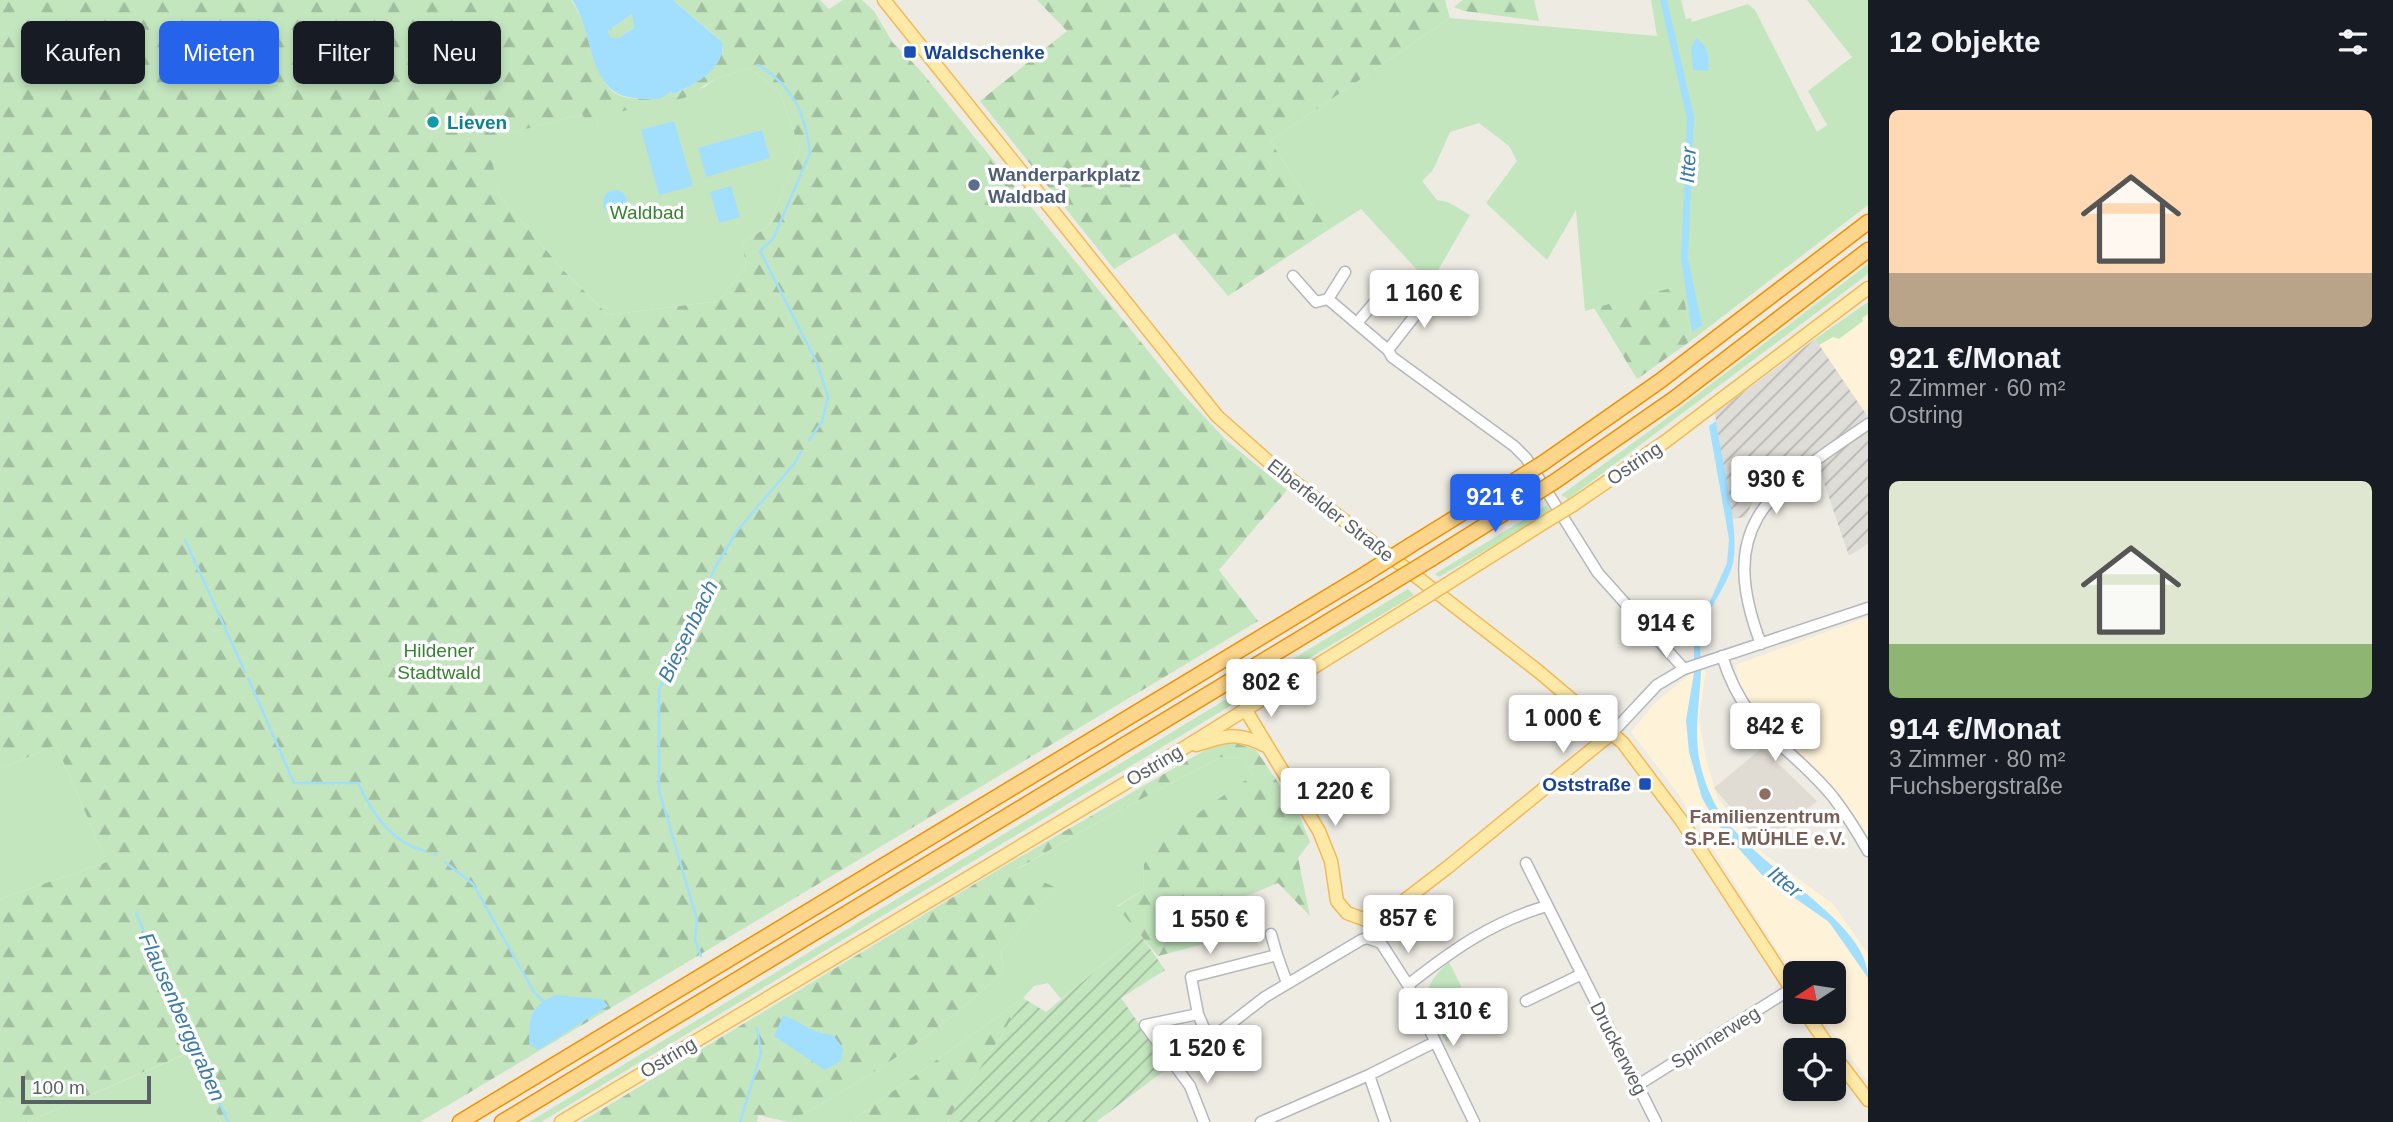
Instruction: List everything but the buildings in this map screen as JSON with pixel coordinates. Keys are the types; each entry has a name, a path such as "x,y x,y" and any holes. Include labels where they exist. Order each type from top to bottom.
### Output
{"highway":[{"path":"460,1122 1367,573 1543,463 1660,381 1868,222"},
{"path":"502,1122 1432,559 1554,482 1675,398 1868,250"}],"main road":[{"name":"Elberfelder Straße","path":"884,0 1217,416 1270,463 1538,671 1612,733 1659,787 1783,978"},
{"name":"Ostring","path":"561,1122 1179,751 1573,505 1666,441 1868,288"},
{"path":"1245,709 1319,831 1331,861 1337,901 1347,913 1366,920 1392,910 1612,733"},
{"path":"1179,751 1232,735 1246,736 1268,747"},
{"path":"1846,1071 1868,1100"}],"street":[{"path":"1293,276 1316,302 1328,299 1345,272"},
{"path":"1357,323 1385,290"},
{"path":"1388,349 1434,291"},
{"path":"1328,299 1388,349 1392,358 1514,446 1525,458 1598,573 1688,667"},
{"path":"1761,644 1743,582 1747,538 1756,516 1784,484 1868,424"},
{"path":"1612,733 1657,685 1688,667 1868,608"},
{"path":"1722,656 1732,687 1746,711 1832,796 1868,851"},
{"name":"Druckerweg","path":"1525,863 1655,1119"},
{"path":"1408,985 1465,941 1499,924 1547,906"},
{"path":"1271,934 1287,983"},
{"path":"1176,1066 1287,983 1367,938 1381,943 1408,985 1433,1043 1474,1122"},
{"path":"1209,1040 1198,1014 1191,977 1277,955"},
{"path":"1526,1001 1582,974"},
{"name":"Spinnerweg","path":"1639,1085 1783,999"},
{"path":"1198,1014 1145,1025 1189,1086 1204,1122"},
{"path":"1261,1122 1369,1075 1433,1043"},
{"path":"1369,1075 1385,1122"},
{"path":"1642,1122 1655,1119"}],"shaded area":[{"path":"1868,302 1868,408 1864,411 1815,340"},
{"path":"1815,339 1868,417 1868,544 1849,556 1821,474 1810,458 1769,493 1761,481 1746,517 1731,519 1715,413"},
{"path":"1868,617 1868,836 1842,799 1766,726 1741,691 1735,665"},
{"path":"1706,670 1699,718 1706,759 1718,799 1763,853 1833,904 1868,954 1868,1081 1846,1051 1846,1038 1836,1038 1826,1024 1846,1024 1846,961 1784,961 1676,791 1631,732 1654,704 1691,673"},
{"name":"Familienzentrum S.P.E. MÜHLE e.V.","path":"1762,748 1817,801 1764,846 1714,788"}],"green space":[{"name":"Hildener Stadtwald","path":"0,0 571,0 581,19 601,75 610,88 623,96 643,98 671,92 675,94 690,86 710,71 723,49 719,39 673,0 820,0 829,9 843,0 862,0 874,11 893,43 920,70 1183,394 1226,440 1287,490 1219,570 1258,621 420,1122 221,1122 190,1052 27,1122 0,1122 0,899 107,862 56,745 0,769","holes":["750,68 780,93 800,149 769,226 742,243 746,265 719,301 608,315 564,271 499,195 488,139 582,114 585,119 596,116 598,126 610,123 609,114 684,98 715,79"]},
{"path":"1037,0 1445,0 1450,18 1270,141 1328,230 1228,296 1175,233 1114,269 980,101 1067,31"},
{"path":"1463,0 1534,0 1539,21 1464,11 1454,7"},
{"path":"1651,0 1681,0 1686,19 1691,18 1692,22 1748,4 1755,10 1817,132 1827,125 1808,91 1852,57 1807,0 1868,0 1868,205 1692,340 1680,278 1671,288 1585,311 1576,210 1547,260 1486,203 1517,161 1509,146 1479,123 1450,132 1433,170 1422,181 1437,200 1448,202 1470,215 1430,284 1361,209 1328,230 1270,141 1450,18 1657,36"},
{"path":"632,14 634,28 618,38 611,38 608,31"},
{"name":"Waldbad","path":"750,68 780,93 800,149 769,226 742,243 746,265 719,301 608,315 564,271 499,195 487,139 582,114 596,116 598,126 608,114 705,87 715,79"},
{"path":"1868,264 1868,274 1568,499 1561,495 1659,424"},
{"path":"1680,277 1692,340 1637,379 1594,308 1671,288"},
{"path":"1868,302 1868,314 1862,318 1863,321 1839,339 1833,337 1819,345 1815,339"},
{"path":"1547,505 1552,512 1439,577 1435,574"},
{"path":"1408,589 1414,595 541,1122 529,1122"},
{"path":"1236,743 1256,750 1299,814 1310,842 1298,858 1310,916 1278,883 1214,909 1219,940 1158,956 1117,907 1143,890 1144,864 1171,832 1253,775 1244,758 1221,757 1098,822 1017,869 1054,887 1001,952 1003,971 928,1035 818,1106 789,1122 758,1115 757,1122 581,1122 1006,865 1214,745"},
{"path":"56,745 107,862 0,899 0,769"},
{"path":"1221,757 1244,758 1253,775 1144,864 1143,890 1117,906 1140,934 1061,999 1048,983 1034,986 1023,998 850,1122 789,1122 846,1089 928,1035 1003,971 1001,952 1053,888 1016,870 1098,822"},
{"path":"1140,934 1165,970 1121,998 1169,1067 1096,1122 948,1122 1023,998 1046,1012"},
{"path":"1449,962 1480,1024 1446,1042 1430,1009 1428,991 1431,982"},
{"path":"1023,998 948,1122 850,1122"},
{"path":"191,1052 221,1122 27,1122"}],"water":[{"path":"572,0 673,0 722,42 722,51 714,68 691,86 674,94 671,92 660,98 649,99 619,94 608,86 600,75","holes":["632,14 634,28 618,38 611,38 608,31"]},
{"name":"Itter","path":"1660,0 1667,0 1694,117 1688,259 1702,325 1692,332 1681,258 1687,119"},
{"path":"1696,38 1707,52 1708,71 1693,70 1691,49"},
{"path":"674,121 693,186 659,195 641,130"},
{"path":"762,130 770,158 706,177 698,148"},
{"path":"731,186 740,217 719,223 710,192"},
{"path":"615,190 623,194 627,202 623,210 615,214 607,210 603,202 607,194"},
{"name":"Itter","path":"1716,421 1732,513 1734,549 1730,572 1705,622 1701,636 1697,736 1705,781 1727,822 1848,933 1862,955 1868,978 1829,922 1762,875 1717,824 1702,798 1689,752 1686,720 1694,673 1694,637 1727,563 1729,539 1709,426"},
{"path":"555,995 602,999 608,1006 538,1050 529,1044 532,1014 540,1004"},
{"path":"783,1016 818,1032 833,1035 843,1048 841,1061 825,1070 774,1036"}],"waterway":[{"name":"Biesenbach","path":"758,65 789,91 801,113 808,138 810,153 773,239 760,251 817,363 828,397 822,422 809,440"},
{"name":"Biesenbach","path":"701,956 695,940 697,920 659,790 659,689 715,568 737,531 794,464 801,452"},
{"path":"185,540 245,672"},
{"path":"248,678 294,783 358,783 369,805 384,825 402,841 425,851"},
{"path":"445,862 473,884 534,992 543,1001"},
{"name":"Flausenberggraben","path":"136,913 228,1122"},
{"name":"Biesenbach","path":"740,1122 761,1053 757,1028"}],"place":[{"name":"Waldschenke","path":"910,52"},
{"name":"Lieven","path":"433,122"},
{"name":"Wanderparkplatz Waldbad","path":"974,185"},
{"name":"Oststraße","path":"1645,784"},
{"name":"Familienzentrum S.P.E. MÜHLE e.V.","path":"1765,794"}]}
